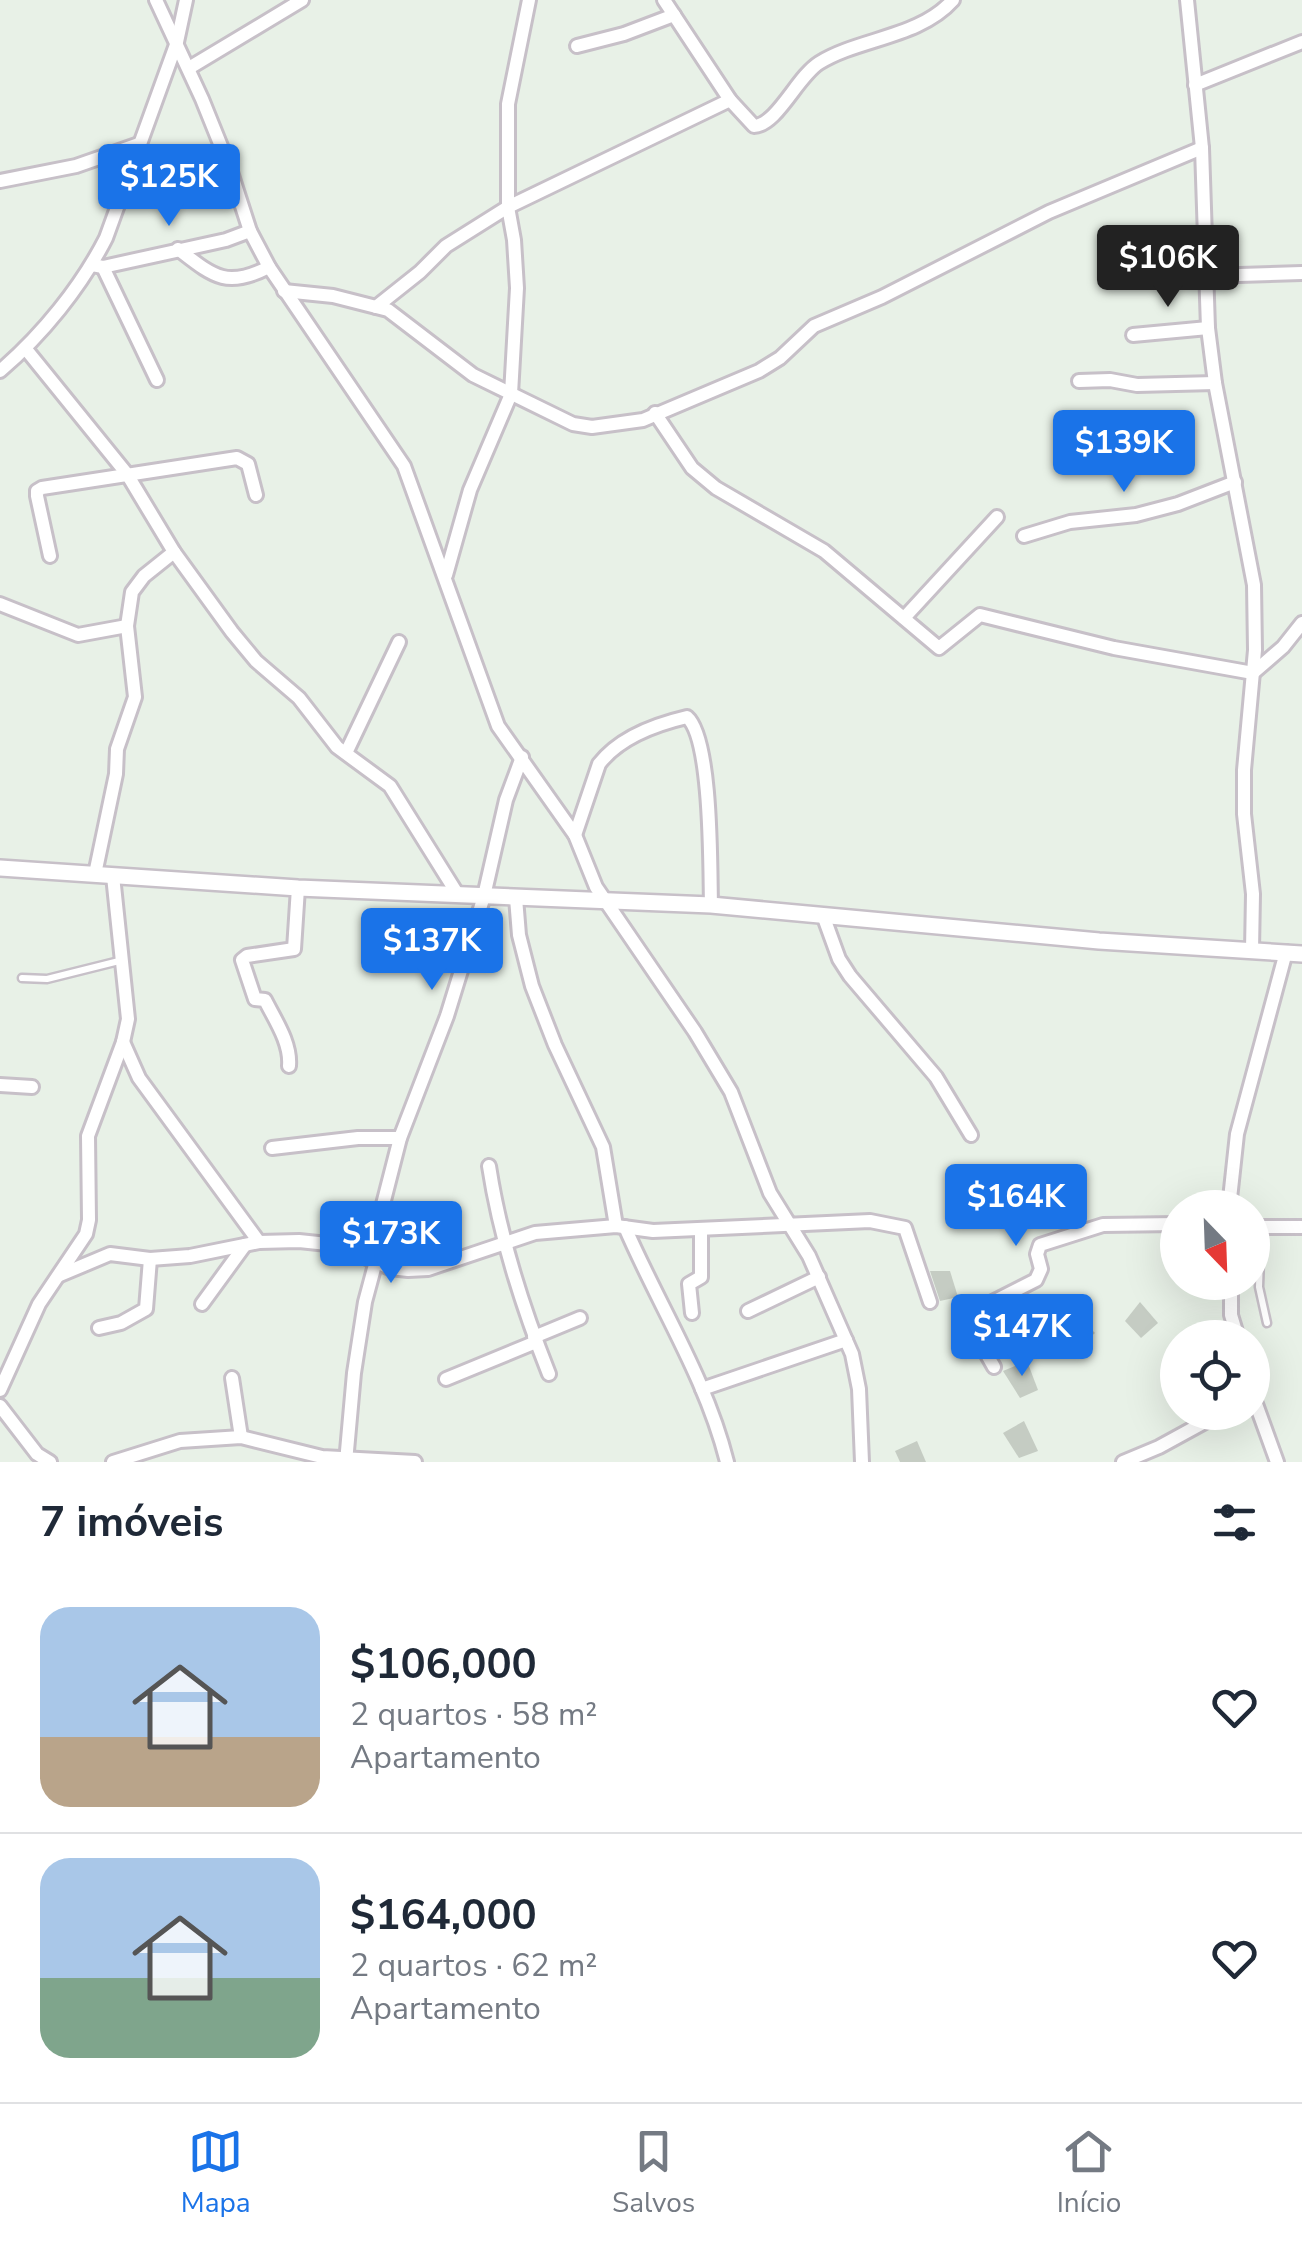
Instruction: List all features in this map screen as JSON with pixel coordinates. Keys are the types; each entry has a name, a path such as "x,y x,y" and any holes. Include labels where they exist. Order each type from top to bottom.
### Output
{"street":[{"path":"156,0 189,68 230,166 250,231 268,267 404,466 498,726 575,834 591,878 696,1032 731,1092 770,1193 819,1277 846,1340 859,1389 861,1462"},
{"path":"0,371 98,266 177,42 186,0"},
{"path":"189,68 302,0"},
{"path":"446,575 470,490 510,394 517,288 508,208 508,104 529,0"},
{"path":"664,0 730,100 754,126 764,124 816,64 923,22 952,0"},
{"path":"1187,0 1202,148 1208,328 1254,585 1253,673 1244,770 1244,814 1253,894 1252,950"},
{"path":"577,46 624,34 674,14"},
{"path":"1196,85 1302,42"},
{"path":"376,307 446,246 508,208 730,100"},
{"path":"0,181 76,166 138,144"},
{"path":"284,290 333,296 376,307 405,322 435,349 474,375 573,424 592,427 643,420 759,371 780,358 814,326 882,297 1049,212 1202,148"},
{"path":"98,266 226,240 250,231"},
{"path":"178,249 216,276 231,280 268,267"},
{"path":"98,266 158,380"},
{"path":"1207,276 1302,273"},
{"path":"1133,334 1208,328"},
{"path":"25,348 128,474 174,552 244,646 299,698 328,737 390,786 458,895"},
{"path":"1079,381 1110,380 1137,385 1215,383"},
{"path":"654,413 692,468 716,488 824,551 939,648 980,615 1114,648 1253,673"},
{"path":"50,556 38,491 42,488 245,460 256,495"},
{"path":"1024,536 1070,522 1136,515 1236,482"},
{"path":"904,618 997,518"},
{"path":"95,874 116,774 117,749 135,697 127,626 132,592 144,576 174,552"},
{"path":"0,604 78,635 127,626"},
{"path":"1253,673 1283,648 1302,623"},
{"path":"346,753 399,642"},
{"path":"575,834 605,756 666,722 687,717 696,729 706,786 712,905"},
{"path":"346,1460 379,1220 400,1138 447,1016 484,896 506,800 522,756"},
{"path":"0,868 298,888 712,905 1098,940 1294,953 1237,1134 1232,1190"},
{"path":"0,1390 38,1304 86,1234 90,1199 88,1136 123,1042 128,1004 119,962 112,876"},
{"path":"289,1066 290,1052 264,1000 255,999 242,960 294,949 298,888"},
{"path":"516,898 532,986 603,1148 620,1226 692,1360 717,1422 727,1462"},
{"path":"823,915 839,959 850,976 936,1078 971,1135"},
{"path":"123,1042 139,1078 252,1244"},
{"path":"0,1086 32,1087"},
{"path":"272,1148 358,1138 400,1138"},
{"path":"489,1166 496,1212 517,1293 549,1374"},
{"path":"60,1276 110,1254 190,1256 252,1244 299,1241 337,1246 408,1270 428,1270 535,1232 620,1226 654,1231 700,1230 786,1222 870,1221 906,1228 930,1302"},
{"path":"994,1367 965,1316 1036,1280 1041,1269 1036,1254 1040,1245 1104,1225 1160,1224"},
{"path":"1270,1227 1302,1227"},
{"path":"692,1313 689,1284 701,1277 703,1270 700,1230"},
{"path":"202,1304 252,1244"},
{"path":"99,1328 122,1323 146,1309 150,1258"},
{"path":"748,1310 819,1277"},
{"path":"446,1380 580,1318"},
{"path":"702,1389 846,1340"},
{"path":"232,1378 241,1437"},
{"path":"1,1410 37,1454 50,1462"},
{"path":"1123,1462 1190,1430"},
{"path":"1266,1430 1277,1462"},
{"path":"113,1462 149,1457 180,1442 241,1437 322,1457 415,1462"}],"lane":[{"path":"22,978 47,979 119,962"}],"building":[{"path":"930,1271 950,1271 958,1297 940,1301"},
{"path":"1140,1302 1158,1323 1141,1338 1125,1321"},
{"path":"1080,1318 1095,1333 1076,1349 1065,1341"},
{"path":"1027,1361 1038,1390 1020,1398 1003,1371"},
{"path":"1024,1421 1038,1451 1019,1458 1003,1433"},
{"path":"917,1441 926,1462 900,1462 895,1451"}]}
